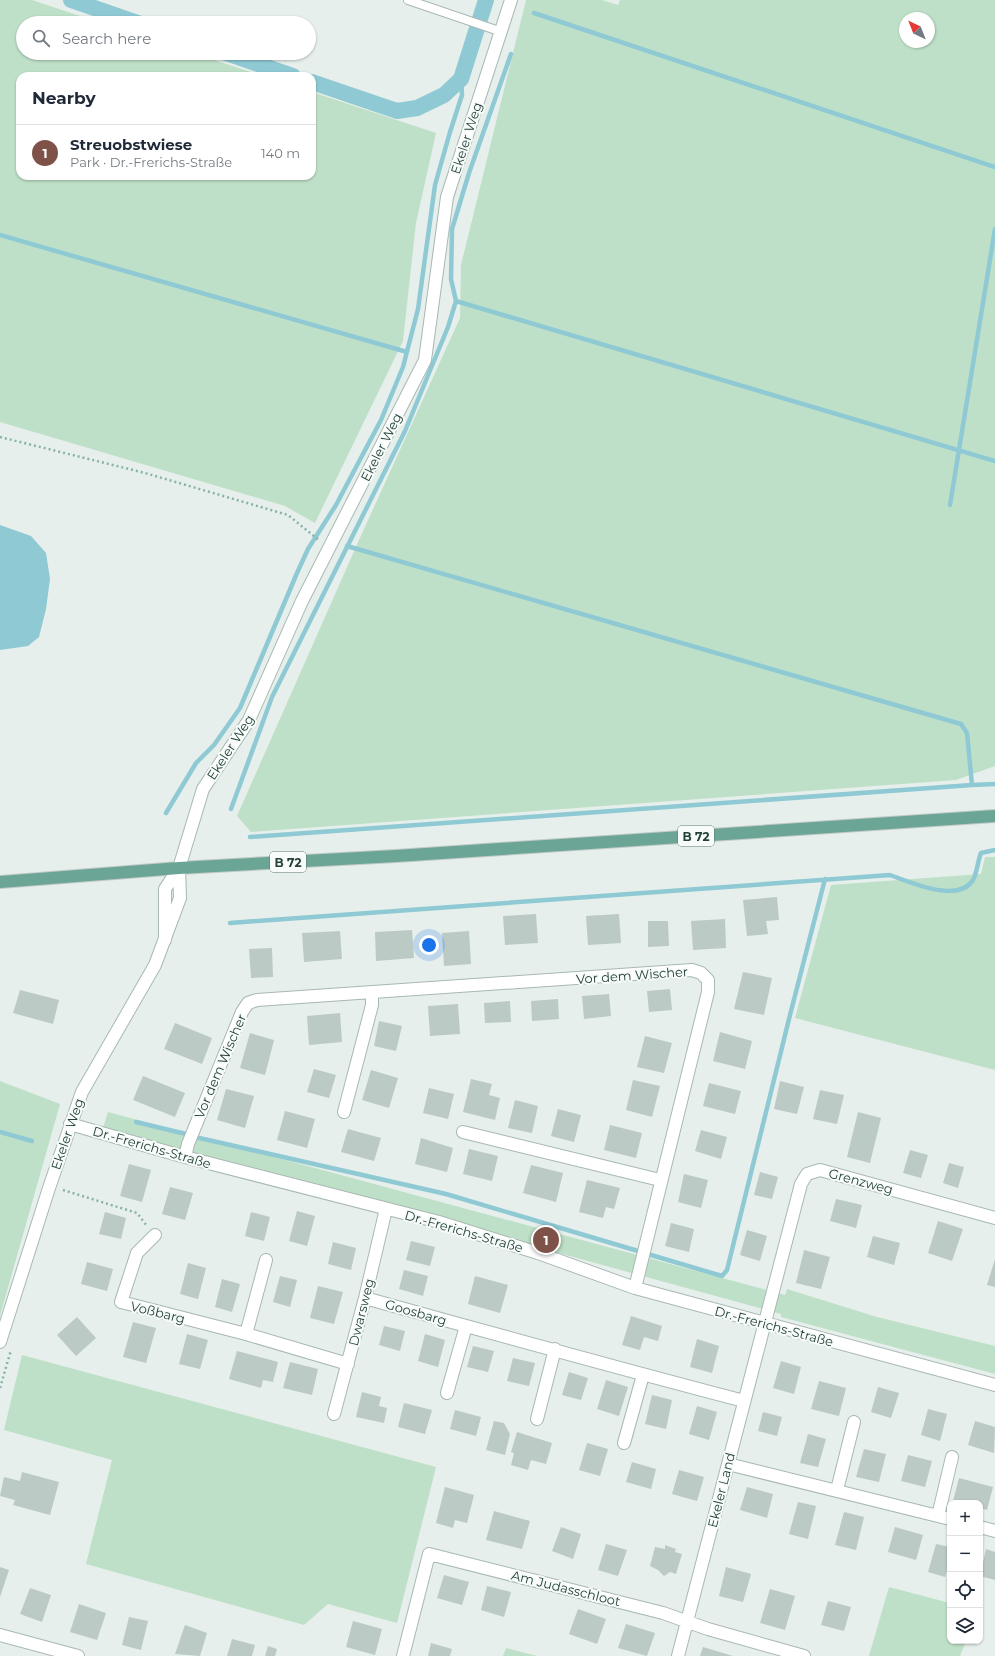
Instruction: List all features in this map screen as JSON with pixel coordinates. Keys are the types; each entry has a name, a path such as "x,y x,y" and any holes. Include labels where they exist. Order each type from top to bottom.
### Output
{"main road":[{"name":"B 72","path":"0,882 179,868 396,856 995,816"}],"street":[{"name":"Ekeler Weg","path":"0,1342 70,1124 82,1092 150,976 180,898 179,868 203,789 249,720 302,601 425,360 447,197 472,117 502,32 511,0"},
{"name":"Vor dem Wischer","path":"184,1157 236,1026 248,1004 257,1000 692,970 701,973 708,980 708,992 660,1180 635,1288"},
{"path":"344,1112 372,1005 372,993"},
{"name":"Dr.-Frerichs-Straße","path":"70,1124 184,1157 439,1222 538,1253 635,1288 995,1385"},
{"path":"463,1132 660,1180"},
{"name":"Grenzweg","path":"764,1323 801,1184 807,1174 820,1170 995,1218"},
{"name":"Dwarsweg","path":"334,1414 365,1298 386,1209"},
{"name":"Voßbarg","path":"155,1235 137,1253 121,1302 246,1334 348,1364"},
{"path":"246,1334 266,1260"},
{"name":"Goosbarg","path":"365,1298 555,1349 643,1375 744,1401"},
{"name":"Ekeler Land","path":"678,1656 764,1323"},
{"path":"447,1393 466,1326"},
{"path":"537,1419 555,1349"},
{"path":"624,1443 643,1375"},
{"path":"837,1490 854,1422"},
{"path":"938,1516 952,1457"},
{"path":"728,1464 947,1518"},
{"path":"983,1527 995,1529"},
{"name":"Am Judasschloot","path":"403,1656 429,1554 663,1613 804,1656"},
{"path":"0,1635 78,1656"}],"lane":[{"path":"408,0 502,32"}],"path":[{"path":"0,437 145,473 267,508 288,515 319,541"},
{"path":"63,1190 137,1212 155,1235"}],"green space":[{"path":"0,0 32,0 80,16 16,16 16,60 214,60 251,72 16,72 16,180 316,180 316,93 436,133 416,223 403,341 315,523 285,506 0,422"},
{"path":"526,0 602,0 618,5 620,0 995,0 995,766 956,780 251,832 237,816 359,540 460,318 461,265"},
{"path":"985,857 995,857 995,1070 795,1018 831,885 981,874"},
{"path":"0,1081 60,1104 0,1316"},
{"path":"108,1112 785,1295 787,1289 877,1317 995,1346 995,1374 781,1317 781,1314 103,1128"},
{"path":"22,1355 436,1467 397,1623 328,1604 304,1625 86,1564 112,1460 4,1430"},
{"path":"889,1587 947,1602 947,1644 965,1644 960,1656 869,1656"},
{"path":"506,1648 537,1656 503,1656"}],"water":[{"path":"0,525 31,536 46,553 50,579 46,609 39,637 28,646 0,650"}],"building":[{"path":"777,897 779,920 766,921 768,934 747,936 743,900"},
{"path":"536,914 538,943 505,945 503,916"},
{"path":"619,914 621,943 588,945 586,916"},
{"path":"725,919 726,948 693,950 691,921"},
{"path":"648,921 668,921 669,946 648,947"},
{"path":"412,930 414,958 376,961 375,932"},
{"path":"340,931 342,959 304,962 302,933"},
{"path":"469,931 471,964 444,966 442,933"},
{"path":"272,948 273,977 251,978 249,949"},
{"path":"743,972 772,978 764,1015 734,1009"},
{"path":"670,989 672,1010 649,1012 647,991"},
{"path":"20,990 59,1000 53,1024 13,1013"},
{"path":"609,994 611,1016 584,1019 582,996"},
{"path":"558,999 559,1019 532,1021 531,1001"},
{"path":"510,1001 511,1022 485,1023 484,1003"},
{"path":"458,1004 460,1034 430,1036 428,1006"},
{"path":"340,1013 342,1042 309,1045 307,1016"},
{"path":"379,1021 402,1026 396,1051 374,1046"},
{"path":"175,1023 212,1038 202,1064 164,1049"},
{"path":"720,1032 752,1041 745,1069 713,1061"},
{"path":"250,1033 274,1040 265,1075 240,1068"},
{"path":"645,1036 672,1043 664,1073 637,1067"},
{"path":"314,1069 336,1075 329,1098 307,1092"},
{"path":"371,1070 398,1078 389,1108 362,1100"},
{"path":"143,1076 185,1093 175,1117 133,1100"},
{"path":"471,1079 492,1084 489,1095 500,1098 495,1120 463,1112"},
{"path":"633,1080 660,1086 652,1117 626,1110"},
{"path":"780,1081 804,1087 797,1114 774,1109"},
{"path":"709,1083 741,1091 735,1114 703,1106"},
{"path":"429,1088 454,1094 448,1119 423,1113"},
{"path":"226,1089 254,1096 245,1128 217,1120"},
{"path":"820,1090 844,1095 837,1124 813,1119"},
{"path":"515,1100 538,1106 532,1133 508,1128"},
{"path":"558,1109 581,1115 574,1142 551,1136"},
{"path":"285,1111 315,1119 307,1148 277,1140"},
{"path":"858,1112 881,1118 870,1163 847,1157"},
{"path":"610,1125 642,1133 636,1158 604,1150"},
{"path":"348,1129 381,1138 374,1161 341,1152"},
{"path":"701,1130 727,1137 721,1159 695,1151"},
{"path":"421,1138 453,1148 447,1172 415,1164"},
{"path":"469,1149 498,1156 492,1181 463,1174"},
{"path":"910,1150 928,1155 921,1178 903,1173"},
{"path":"949,1163 964,1167 958,1188 943,1183"},
{"path":"129,1164 151,1170 142,1202 120,1196"},
{"path":"531,1165 563,1173 556,1202 523,1193"},
{"path":"760,1172 778,1177 772,1199 754,1195"},
{"path":"684,1174 708,1180 701,1208 678,1202"},
{"path":"587,1180 620,1188 614,1209 606,1207 603,1218 579,1212"},
{"path":"170,1187 193,1193 185,1220 162,1214"},
{"path":"836,1199 862,1205 856,1228 830,1221"},
{"path":"297,1211 315,1216 307,1246 289,1241"},
{"path":"105,1212 126,1218 121,1239 99,1234"},
{"path":"251,1212 270,1217 264,1241 245,1236"},
{"path":"938,1221 963,1229 952,1261 928,1253"},
{"path":"671,1223 694,1229 689,1252 665,1246"},
{"path":"747,1230 767,1236 760,1261 740,1255"},
{"path":"873,1236 900,1243 894,1265 867,1257"},
{"path":"411,1241 435,1247 430,1266 406,1260"},
{"path":"333,1242 356,1248 351,1270 328,1264"},
{"path":"804,1250 830,1257 821,1289 796,1283"},
{"path":"995,1259 995,1287 987,1285"},
{"path":"87,1262 113,1269 107,1291 81,1284"},
{"path":"188,1263 206,1268 198,1299 180,1294"},
{"path":"404,1270 428,1276 423,1296 399,1289"},
{"path":"280,1276 297,1280 290,1307 273,1302"},
{"path":"475,1276 508,1285 500,1313 468,1304"},
{"path":"222,1279 240,1284 232,1312 215,1307"},
{"path":"318,1286 343,1292 334,1324 310,1318"},
{"path":"631,1316 662,1326 658,1341 644,1337 640,1350 622,1345"},
{"path":"77,1317 96,1338 76,1356 57,1335"},
{"path":"133,1322 156,1328 146,1363 123,1357"},
{"path":"384,1326 405,1331 400,1351 379,1345"},
{"path":"187,1334 208,1340 200,1369 179,1364"},
{"path":"425,1334 445,1340 438,1367 418,1361"},
{"path":"697,1339 719,1346 712,1373 690,1367"},
{"path":"473,1346 494,1351 488,1372 467,1367"},
{"path":"237,1351 278,1362 273,1382 263,1380 261,1388 229,1379"},
{"path":"513,1358 535,1363 529,1386 507,1381"},
{"path":"781,1361 801,1367 794,1394 773,1388"},
{"path":"290,1362 318,1369 312,1395 283,1388"},
{"path":"569,1372 588,1378 581,1400 562,1395"},
{"path":"606,1380 628,1387 619,1416 597,1409"},
{"path":"819,1381 846,1388 839,1416 811,1409"},
{"path":"878,1387 899,1393 891,1418 871,1412"},
{"path":"362,1392 381,1397 379,1406 387,1408 384,1423 356,1417"},
{"path":"652,1395 672,1400 666,1429 645,1424"},
{"path":"404,1403 432,1410 425,1434 398,1427"},
{"path":"697,1406 717,1412 709,1440 689,1434"},
{"path":"928,1409 947,1414 940,1441 921,1435"},
{"path":"455,1410 481,1417 476,1436 450,1429"},
{"path":"763,1412 782,1417 777,1436 758,1431"},
{"path":"494,1421 504,1423 510,1434 505,1455 486,1450"},
{"path":"975,1421 995,1427 994,1453 968,1445"},
{"path":"517,1432 552,1443 546,1464 531,1460 528,1470 511,1465 514,1453 511,1452"},
{"path":"808,1434 826,1439 818,1467 800,1463"},
{"path":"587,1443 608,1449 600,1476 579,1470"},
{"path":"864,1449 886,1454 879,1482 856,1477"},
{"path":"908,1455 932,1461 925,1487 901,1481"},
{"path":"632,1462 656,1469 651,1489 626,1482"},
{"path":"679,1470 704,1477 697,1501 672,1494"},
{"path":"22,1472 59,1482 50,1515 13,1505 15,1500 0,1496 4,1477 20,1481"},
{"path":"959,1478 993,1487 987,1510 983,1509 983,1500 953,1500"},
{"path":"445,1487 474,1495 467,1523 455,1520 453,1528 436,1523"},
{"path":"747,1487 773,1494 767,1518 740,1510"},
{"path":"798,1502 816,1506 808,1539 789,1534"},
{"path":"494,1511 530,1521 522,1549 486,1540"},
{"path":"844,1512 864,1517 856,1550 835,1545"},
{"path":"561,1527 581,1534 573,1559 552,1551"},
{"path":"895,1527 923,1535 916,1560 888,1552"},
{"path":"606,1544 627,1550 618,1576 598,1570"},
{"path":"936,1544 947,1546 947,1570 945,1577 928,1572"},
{"path":"665,1545 676,1549 675,1552 682,1554 676,1574 670,1572 664,1576 658,1570 650,1566 655,1547 665,1549"},
{"path":"986,1549 995,1552 995,1580 983,1577 983,1562"},
{"path":"0,1567 9,1570 0,1597"},
{"path":"726,1567 751,1574 743,1602 719,1596"},
{"path":"444,1575 469,1582 462,1605 437,1598"},
{"path":"487,1586 511,1592 504,1617 481,1610"},
{"path":"30,1588 51,1595 42,1622 20,1614"},
{"path":"770,1589 795,1596 785,1630 760,1623"},
{"path":"828,1601 851,1607 844,1631 821,1625"},
{"path":"79,1604 106,1613 97,1640 70,1632"},
{"path":"578,1609 606,1619 597,1644 569,1634"},
{"path":"129,1617 148,1621 141,1650 122,1645"},
{"path":"353,1621 382,1629 375,1655 346,1647"},
{"path":"626,1624 655,1633 647,1656 618,1648"},
{"path":"185,1625 207,1633 200,1656 175,1654"},
{"path":"232,1639 255,1645 252,1656 227,1656"},
{"path":"431,1643 452,1649 450,1656 428,1656"},
{"path":"268,1646 277,1649 275,1656 265,1656"},
{"path":"703,1647 733,1656 700,1656"}],"waterway":[{"path":"71,0 118,16"},
{"path":"316,83 397,111 417,108 444,95 461,79 486,0"},
{"path":"534,13 995,167"},
{"path":"231,809 272,697 405,431 448,327 456,301 451,279 452,229 469,173 511,54"},
{"path":"246,60 281,72"},
{"path":"166,813 196,763 214,745 240,708 308,549 336,505 381,420 403,367 418,309 435,185 462,95 461,79"},
{"path":"950,505 995,229"},
{"path":"0,235 407,352"},
{"path":"456,301 995,461"},
{"path":"347,546 961,724 967,733 972,785 995,784"},
{"path":"250,837 972,785"},
{"path":"230,923 890,875 933,889 945,891 957,890 966,887 973,880 981,853 995,850"},
{"path":"651,1255 722,1276 727,1270 825,879"},
{"path":"136,1122 186,1134"},
{"path":"0,1132 32,1141"},
{"path":"195,1137 446,1194 638,1251"}],"place":[{"name":"Streuobstwiese","path":"546,1240"}]}
